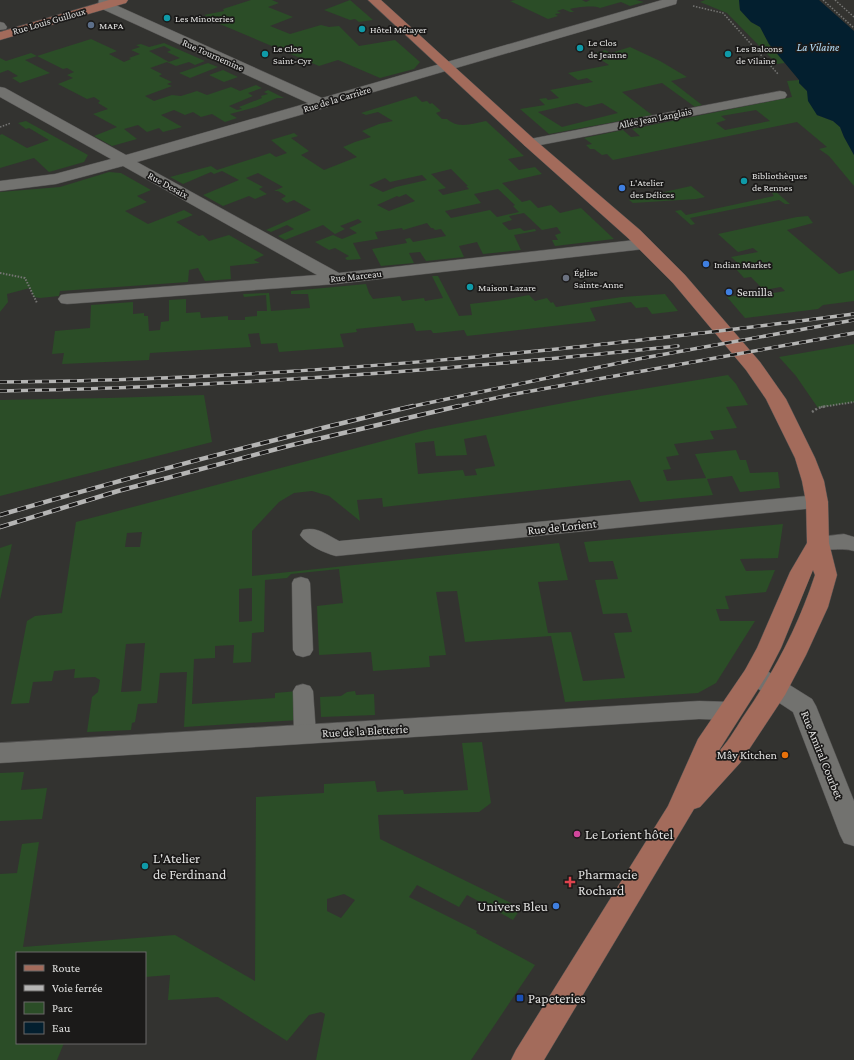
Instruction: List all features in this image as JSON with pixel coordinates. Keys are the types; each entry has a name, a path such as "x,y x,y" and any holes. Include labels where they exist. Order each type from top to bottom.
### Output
{"main road":[{"name":"Rue Louis Guilloux","path":"0,29 90,0"},
{"name":"Rue Louis Guilloux","path":"0,29 104,3 122,0"},
{"path":"374,0 530,143 644,244 679,279 753,366 776,399 790,425 807,464 813,482 817,502 818,543 826,575 816,607 776,689 731,756 680,810"},
{"path":"527,1060 680,810 707,746 755,675 770,648 801,572 818,543"}],"street":[{"name":"Rue de la Carrière","path":"0,186 56,179 123,161 323,104 447,66 672,1"},
{"name":"Rue Tournemine","path":"104,3 323,104"},
{"name":"Rue Desaix","path":"0,91 336,279"},
{"name":"Allée Jean Langlais","path":"530,143 780,94"},
{"name":"Rue Marceau","path":"67,300 336,279 644,244"},
{"name":"Rue de Lorient","path":"310,535 336,549 817,502"},
{"path":"818,543 844,542 854,544"},
{"name":"Rue Amiral Courbet","path":"755,675 803,706 854,834"},
{"name":"Rue de la Bletterie","path":"0,753 700,710 730,710"}],"lane":[{"path":"301,583 303,650"},
{"path":"303,690 305,734"}],"path":[{"path":"823,0 854,28"},
{"path":"835,0 854,17"},
{"path":"672,1 723,13 783,80 780,94"},
{"path":"0,273 25,278 37,303"},
{"path":"790,425 818,408 854,402"}],"green space":[{"path":"251,0 272,0 279,3 268,7 293,17 270,26 290,34 321,25 329,27 339,26 359,46 395,40 420,62 414,69 380,78 338,60 319,66 208,19 211,18 204,15 224,11 223,9"},
{"path":"350,0 373,20 359,22 355,19 350,20 324,10"},
{"path":"582,0 586,2 590,0 636,0 644,2 630,6 621,2 600,8 590,6 570,9 574,12 563,9 557,11 561,13 555,14 558,16 548,19 510,1"},
{"path":"705,0 739,0 740,10 751,22 760,27 769,44 785,63 777,64 727,13 700,2"},
{"path":"91,39 117,51 109,54 124,62 131,59 129,58 140,54 131,50 140,47 136,45 141,44 149,47 164,43 205,61 195,65 189,62 176,66 167,62 150,68 162,74 159,76 172,82 167,84 172,86 145,96 154,101 172,95 181,96 197,91 207,95 231,87 240,91 256,85 262,88 248,93 253,96 229,106 237,110 242,109 239,107 262,98 261,96 268,94 264,92 268,90 284,98 277,98 256,107 230,114 237,118 225,122 212,114 201,117 193,112 185,115 174,110 161,115 182,127 163,132 159,128 147,132 138,125 124,129 137,139 112,146 94,136 117,127 93,114 108,109 98,103 100,101 94,97 87,99 58,84 73,78 67,75 74,72 67,68 63,69 37,56","holes":["164,46 171,50 167,52 180,58 169,62 149,51"]},
{"path":"630,47 660,61 687,77 671,81 702,105 695,107 662,83 622,92 652,115 549,134 520,109 545,105 539,99 546,98 548,100 559,98 550,90 593,82 587,78 578,80 568,73 609,65 592,54 605,50 611,53","holes":["577,103 586,107 602,103 618,113 562,127 538,112"]},
{"path":"31,53 37,56 25,60 50,73 20,83 12,78 18,76 8,70 0,73 0,58 6,61"},
{"path":"208,63 218,67 190,78 179,73"},
{"path":"223,70 238,77 224,82 209,75"},
{"path":"799,80 799,83 807,91 817,115 833,121 840,127 854,155 854,186 829,156 819,149 827,147 797,122 613,160 607,154 602,155 594,149 590,149 586,145 592,144 584,138 623,130 631,137 640,136 632,129 792,97 787,81","holes":["756,110 770,121 725,130 716,123 726,120 721,116"]},
{"path":"416,96 422,102 427,101 430,104 432,103 441,111 436,113 442,119 447,119 456,124 465,125 486,121 524,156 508,159 519,170 535,167 542,174 502,183 522,202 530,200 538,208 551,205 560,213 581,208 614,239 555,246 552,240 558,240 555,235 561,233 557,227 542,230 524,213 509,216 512,220 502,223 509,230 520,228 524,231 535,229 536,231 514,235 521,250 483,254 477,242 459,246 464,257 426,261 420,252 409,253 414,263 381,266 372,249 407,243 405,239 410,238 413,242 446,236 441,229 435,230 427,223 403,230 402,228 375,232 378,239 353,243 361,259 347,260 345,258 349,256 335,248 329,250 315,242 333,235 342,239 357,233 349,228 362,222 358,219 340,226 345,229 335,234 323,225 285,240 278,236 294,229 287,225 271,232 266,230 311,210 294,200 287,203 281,199 286,196 278,191 274,191 283,187 258,173 246,178 263,187 259,189 267,194 255,199 249,196 223,206 203,195 239,180 222,171 214,174 211,172 183,184 170,177 211,166 217,170 270,153 276,157 287,153 271,140 294,133 298,136 291,138 309,151 301,155 324,170 357,157 343,147 371,137 362,131 379,124 393,121 378,112 366,115 361,113","holes":["451,169 468,186 466,186 469,189 443,195 438,190 446,188 431,174","422,175 427,180 396,187 383,192 369,185 385,178 390,182","498,189 515,205 513,206 519,212 497,217 490,210 451,218 445,211 481,203 474,194","406,194 415,201 389,211 377,205 397,196 399,197"]},
{"path":"26,121 88,155 84,162 49,172 34,158 0,168 0,135 2,134 27,148 49,140 29,128 26,129 18,123"},
{"path":"109,172 121,173 151,190 137,196 147,202 125,211 148,224 184,210 193,215 176,222 199,236 203,235 209,241 229,235 264,255 254,260 260,263 230,266 231,279 205,281 198,268 189,270 188,282 60,291 59,296 40,298 34,297 30,288 7,294 8,302 0,312 0,192 60,187"},
{"path":"691,186 705,197 696,199 633,203 629,200"},
{"path":"775,191 790,204 785,204 779,200 690,218 695,224 691,225 675,211 681,210 686,215 774,196 772,193"},
{"path":"808,216 813,223 787,230 839,274 854,270 854,301 823,305 818,309 745,318 727,297 752,293 756,296 785,291 781,287 764,290 751,277 744,278 736,269 742,267 731,257 758,252 753,248 738,252 718,234"},
{"path":"432,276 438,276 459,316 472,315 470,304 529,295 535,301 547,298 551,303 553,302 556,307 622,297 665,294 678,311 652,314 647,307 636,308 631,302 590,308 596,321 467,336 464,330 437,333 433,333 431,330 416,331 413,323 356,329 357,332 340,334 344,347 279,352 277,343 261,344 259,333 248,334 251,347 150,353 149,360 62,364 64,353 52,354 55,331 90,328 91,305 133,302 133,314 144,313 144,316 148,316 149,331 160,330 161,322 169,321 169,300 186,299 186,313 200,312 201,318 228,316 228,320 245,320 245,317 257,316 257,311 267,311 266,295 244,297 243,294 269,293 271,311 310,308 308,294 291,294 291,291 366,284 373,299 400,296 402,301 424,298 425,301 443,298"},
{"path":"854,344 854,402 818,408 796,376 779,357"},
{"path":"728,375 736,384 748,405 726,407 737,428 710,431 714,439 674,444 679,455 666,457 671,469 663,470 667,481 706,478 695,454 736,450 740,460 746,460 750,473 778,472 780,488 740,492 732,476 707,479 713,495 640,502 630,480 383,507 382,498 357,500 360,521 329,496 312,491 294,493 279,502 252,531 252,576 559,543 568,580 538,582 548,633 571,632 583,681 625,678 614,633 632,632 627,613 603,614 595,580 618,579 613,561 589,562 584,542 783,524 778,558 740,559 746,571 775,570 766,592 725,596 729,609 716,609 720,621 755,621 716,683 698,693 565,702 551,636 465,642 457,591 436,592 446,655 429,656 430,667 373,671 371,652 319,655 317,606 343,603 339,569 291,574 287,578 265,580 264,632 252,633 251,662 233,663 234,645 215,646 215,658 194,659 192,704 275,698 275,693 298,691 299,720 184,727 187,672 160,673 157,703 138,704 135,722 132,723 131,730 87,732 92,697 98,692 100,680 95,677 74,678 75,669 54,671 52,681 33,682 29,703 11,704 27,621 35,616 62,613 76,522 425,430 594,397","holes":["486,435 495,466 475,469 477,475 465,476 463,470 418,474 415,443 434,441 436,456 467,455 464,439","142,532 140,547 125,547 127,533","252,588 252,621 239,622 239,589","145,643 141,691 121,692 126,644"]},
{"path":"204,395 212,442 0,496 0,400"},
{"path":"12,544 0,600 0,548"},
{"path":"355,691 356,695 374,694 375,715 321,717 320,697 341,696 347,692"},
{"path":"482,742 491,803 479,812 378,815 380,839 521,908 513,920 467,895 459,907 417,885 409,897 477,931 476,933 535,965 471,1060 316,1060 325,1014 321,1012 309,1015 287,1041 218,997 168,1000 170,975 146,977 146,952 16,952 16,1044 64,1044 57,1060 0,1060 0,874 17,873 22,844 39,842 23,947 175,935 255,981 256,797 324,793 324,784 375,781 377,792 403,790 404,794 468,790 462,743","holes":["344,894 355,900 341,918 327,911 327,899"]},
{"path":"24,772 21,790 47,788 42,819 0,821 0,773"}],"water":[{"name":"La Vilaine","path":"739,0 819,0 854,31 854,155 840,127 833,121 817,115 808,101 807,91 769,44 760,27 751,22 740,10"}],"railway":[{"path":"0,382 214,376 428,361 641,340 854,314"},
{"path":"409,407 638,359 854,320"},
{"path":"455,407 509,395 854,333"},
{"path":"0,391 170,386 339,376 509,363 678,346"},
{"path":"0,515 206,458 413,406"},
{"path":"0,527 118,491 292,445 459,406"}],"place":[{"name":"Les Minoteries","path":"167,18"},
{"name":"MAPA","path":"91,25"},
{"name":"Hôtel Métayer","path":"362,29"},
{"name":"Le Clos de Jeanne","path":"580,48"},
{"name":"Le Clos Saint-Cyr","path":"265,54"},
{"name":"Les Balcons de Vilaine","path":"728,54"},
{"name":"Bibliothèques de Rennes","path":"744,181"},
{"name":"L'Atelier des Délices","path":"622,188"},
{"name":"Indian Market","path":"706,264"},
{"name":"Église Sainte-Anne","path":"566,278"},
{"name":"Maison Lazare","path":"470,287"},
{"name":"Semilla","path":"729,292"},
{"name":"Mây Kitchen","path":"785,755"},
{"name":"Le Lorient hôtel","path":"577,834"},
{"name":"L'Atelier de Ferdinand","path":"145,866"},
{"name":"Pharmacie Rochard","path":"570,882"},
{"name":"Univers Bleu","path":"556,906"},
{"name":"Papeteries","path":"520,998"}]}
